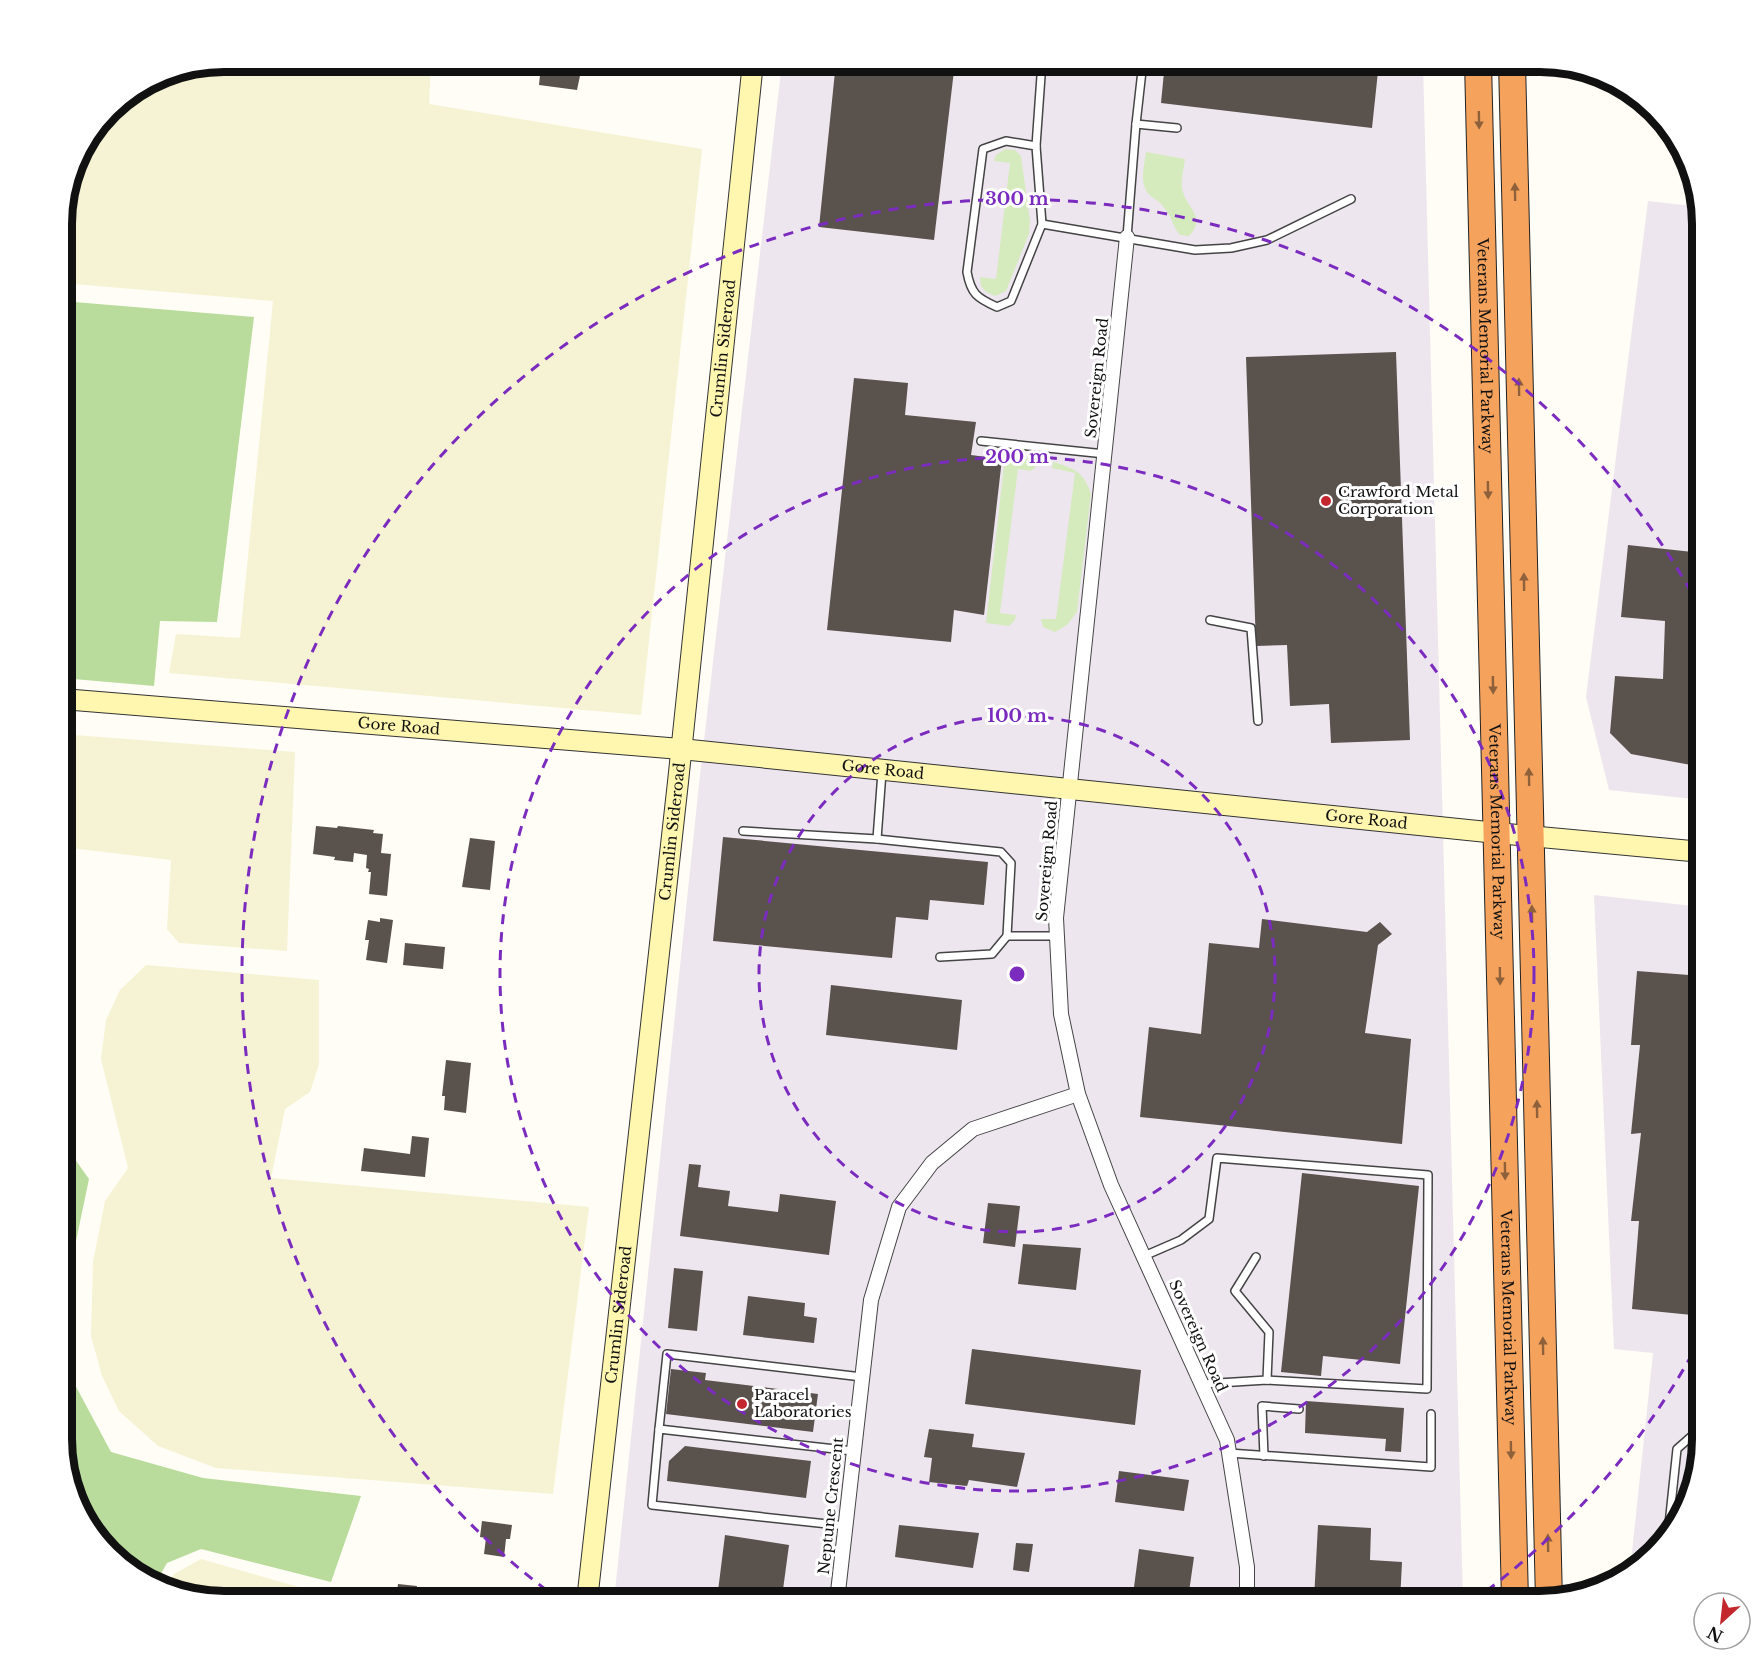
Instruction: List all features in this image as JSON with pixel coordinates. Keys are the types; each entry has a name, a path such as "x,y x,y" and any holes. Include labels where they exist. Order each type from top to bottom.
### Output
{"highway":[{"name":"Veterans Memorial Parkway","path":"1478,72 1515,1591"},
{"path":"1512,72 1549,1591"}],"main road":[{"name":"Crumlin Sideroad","path":"588,1591 681,749 752,72"},
{"name":"Gore Road","path":"72,700 681,749 1692,851"}],"street":[{"name":"Sovereign Road","path":"1127,237 1056,918 1061,1014 1078,1094 1111,1185 1227,1440 1247,1567 1247,1591"},
{"name":"Neptune Crescent","path":"838,1591 871,1300 899,1207 932,1163 973,1129 1078,1094"}],"lane":[{"path":"1036,147 1006,141 982,149 967,272 970,288 980,300 997,307 1011,301 1042,224 1036,147 1041,72"},
{"path":"1127,237 1142,72"},
{"path":"1136,124 1177,128"},
{"path":"1042,224 1195,250 1231,248 1267,240 1351,199"},
{"path":"981,441 1105,454"},
{"path":"1210,620 1251,628 1258,721"},
{"path":"877,838 882,770"},
{"path":"743,831 877,838 1001,852 1011,863 1007,936 992,954 940,957"},
{"path":"1007,936 1057,936"},
{"path":"1144,1256 1181,1240 1209,1219 1217,1158 1428,1175 1427,1389 1267,1380 1202,1384"},
{"path":"1256,1257 1235,1291 1269,1332 1267,1380"},
{"path":"846,1526 652,1505 658,1429 667,1354 862,1377"},
{"path":"1264,1456 1262,1406 1299,1409"},
{"path":"1229,1453 1431,1467 1431,1414"},
{"path":"658,1429 853,1451"},
{"path":"1670,1518 1677,1449 1692,1436"}],"shaded area":[{"path":"431,72 429,104 702,149 641,715 169,673 176,634 240,638 273,301 72,284 73,204 84,166 103,131 116,116 148,92 175,80 204,73"},
{"path":"781,72 1423,72 1463,1591 615,1591 699,784"},
{"path":"1648,201 1691,206 1692,799 1609,790 1586,697"},
{"path":"72,735 295,752 287,951 179,943 167,929 171,860 72,848"},
{"path":"1594,895 1692,906 1692,1449 1687,1478 1672,1515 1648,1547 1631,1561 1653,1353 1614,1349"},
{"path":"146,965 319,980 319,1064 310,1092 285,1109 271,1178 589,1207 553,1494 216,1468 158,1446 119,1411 102,1376 91,1336 93,1262 105,1201 128,1168 101,1059 106,1020 120,990"},
{"path":"201,1559 313,1591 214,1591 170,1581 174,1574"}],"green space":[{"path":"1005,149 1015,150 1021,156 1030,221 1029,234 1006,291 995,296 986,292 981,286 980,277 996,279 1010,163 994,161 996,155"},
{"path":"1146,152 1185,159 1182,188 1196,217 1194,229 1189,236 1180,235 1170,216 1145,188 1143,176"},
{"path":"72,302 254,317 217,622 160,621 154,686 72,679"},
{"path":"1005,457 1031,459 1036,467 1031,471 1018,469 1000,613 1016,615 1015,620 1009,626 986,623"},
{"path":"1053,462 1077,472 1085,481 1091,494 1077,612 1067,625 1055,632 1043,627 1041,619 1056,619 1075,473 1052,468"},
{"path":"72,1155 89,1179 72,1260"},
{"path":"72,1365 73,1381 111,1452 203,1478 361,1496 331,1582 201,1549 167,1563 160,1576 148,1571 116,1547 92,1515 77,1478 72,1449"}],"building":[{"path":"545,72 581,72 577,90 539,85 540,75 545,75"},
{"path":"835,72 954,72 934,240 819,227"},
{"path":"1164,72 1378,72 1372,128 1161,103"},
{"name":"Crawford Metal Corporation","path":"1396,352 1410,740 1331,743 1329,704 1290,706 1287,645 1256,646 1246,357"},
{"path":"854,378 908,383 905,415 976,422 971,455 1002,459 984,615 954,610 951,642 827,630"},
{"path":"1628,545 1692,552 1692,765 1631,754 1610,733 1615,676 1663,679 1665,621 1621,617"},
{"path":"316,826 374,830 373,833 383,834 381,853 391,854 387,896 369,894 371,872 368,872 369,869 366,868 367,855 354,853 353,862 313,854"},
{"path":"723,837 988,862 984,905 930,900 928,920 896,917 892,958 713,941"},
{"path":"470,838 495,841 490,890 462,887"},
{"path":"380,918 393,920 387,963 366,960 369,940 365,940 368,920 380,922"},
{"path":"1262,919 1367,932 1380,922 1392,934 1378,945 1365,1033 1411,1039 1402,1144 1140,1117 1149,1027 1201,1034 1209,943 1259,948"},
{"path":"405,943 445,947 443,969 403,965"},
{"path":"1637,971 1692,975 1692,1315 1632,1309 1639,1221 1631,1221 1641,1133 1631,1134 1640,1045 1631,1045"},
{"path":"831,985 962,1000 957,1050 826,1035"},
{"path":"446,1060 471,1063 466,1113 444,1110 445,1096 442,1096"},
{"path":"412,1136 429,1138 425,1177 361,1171 364,1148 410,1154"},
{"path":"689,1164 701,1165 698,1187 730,1191 728,1206 778,1212 780,1194 836,1201 829,1255 680,1236"},
{"path":"1302,1173 1419,1186 1400,1364 1323,1356 1321,1376 1281,1372"},
{"path":"988,1203 1020,1206 1015,1247 983,1243"},
{"path":"1023,1244 1081,1248 1076,1290 1018,1284"},
{"path":"674,1268 703,1271 697,1331 668,1328"},
{"path":"748,1296 805,1303 804,1316 817,1318 814,1343 743,1335"},
{"path":"972,1349 1141,1370 1135,1425 965,1404"},
{"name":"Paracel Laboratories","path":"671,1369 706,1373 705,1380 818,1394 813,1432 666,1414"},
{"path":"1306,1401 1404,1408 1401,1452 1385,1451 1386,1439 1305,1433"},
{"path":"929,1429 974,1434 972,1447 1025,1453 1017,1487 969,1480 967,1486 929,1482 932,1458 924,1457"},
{"path":"685,1446 811,1461 806,1498 667,1481 669,1461"},
{"path":"1119,1471 1189,1480 1184,1511 1115,1502"},
{"path":"482,1521 512,1525 510,1539 506,1539 504,1557 484,1554 486,1538 480,1537"},
{"path":"899,1525 979,1533 973,1568 895,1557"},
{"path":"1318,1525 1371,1528 1370,1560 1402,1562 1401,1591 1314,1591"},
{"path":"725,1535 789,1545 783,1591 718,1591"},
{"path":"1016,1543 1033,1544 1029,1572 1013,1570"},
{"path":"1139,1549 1194,1557 1189,1591 1134,1587"},
{"path":"398,1584 417,1586 416,1591 397,1591"},
{"path":"889,1588 916,1591 889,1591"}],"place":[{"name":"Crawford Metal Corporation","path":"1326,501"},
{"name":"Paracel Laboratories","path":"742,1404"}]}
